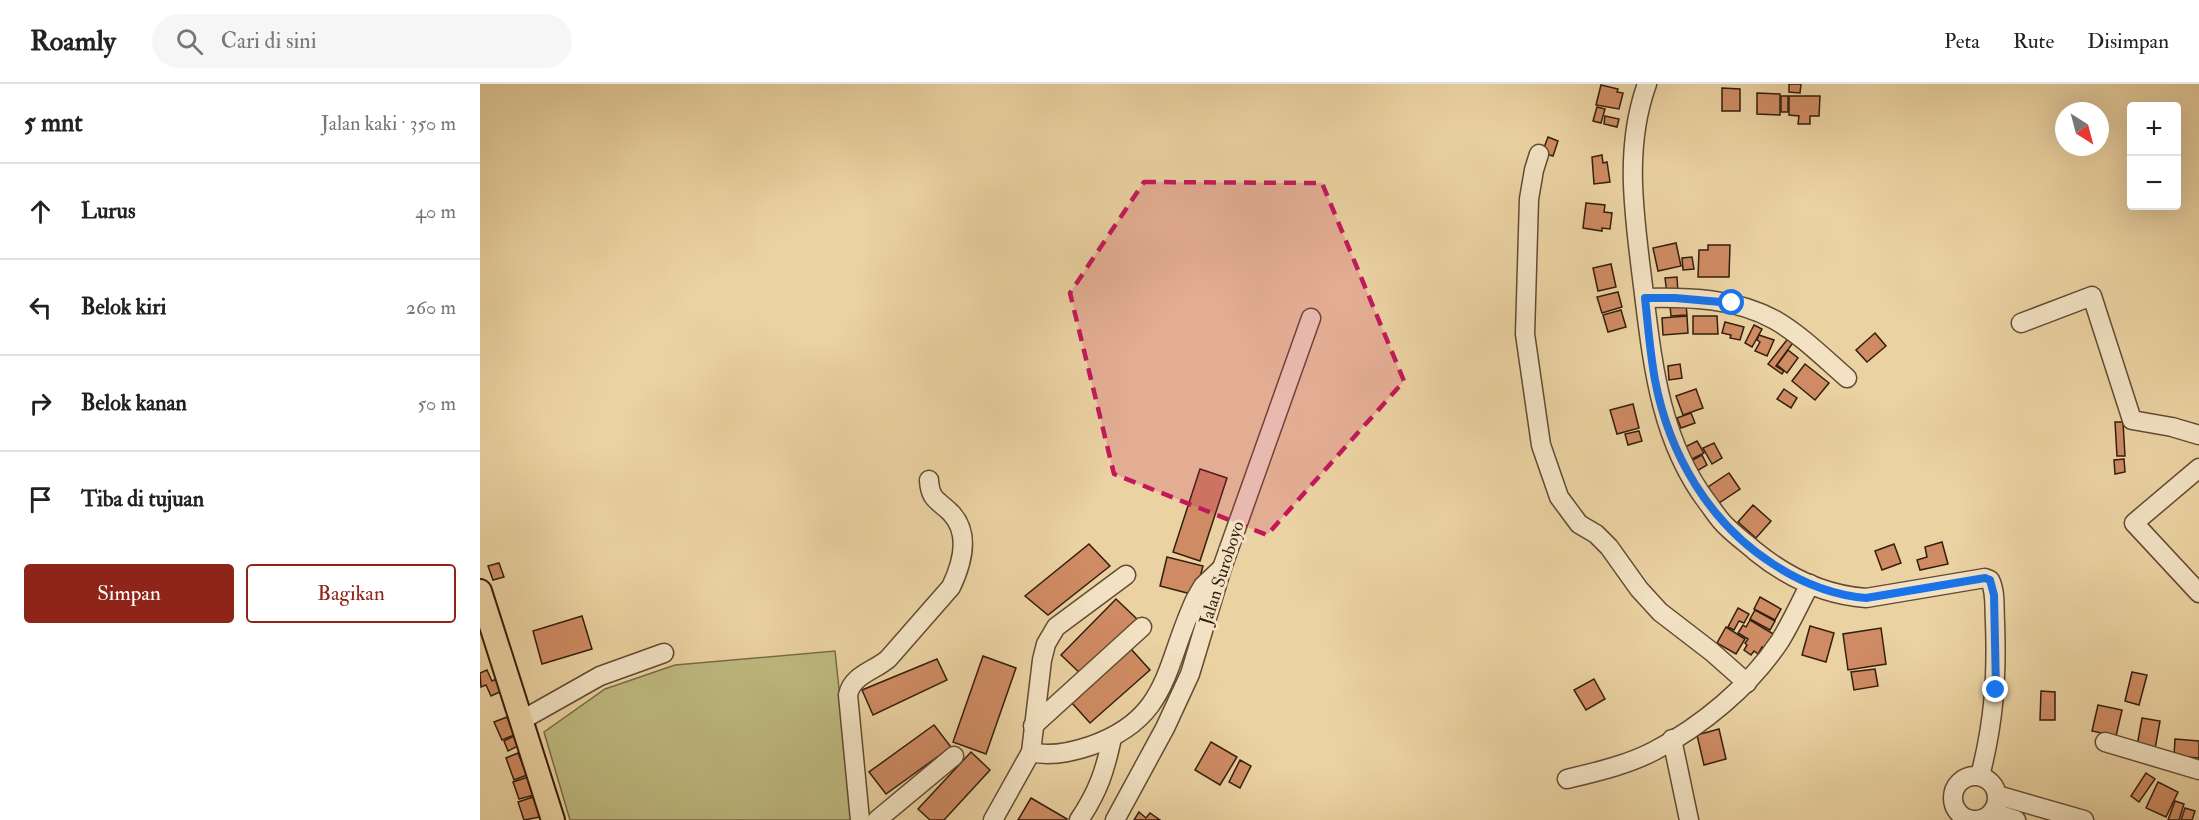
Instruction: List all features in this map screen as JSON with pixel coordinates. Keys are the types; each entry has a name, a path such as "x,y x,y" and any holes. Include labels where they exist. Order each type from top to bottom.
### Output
{"main road":[{"path":"480,591 553,820"}],"street":[{"path":"1647,84 1635,130 1632,175 1637,238 1655,380 1680,458 1696,487 1725,526 1763,558 1793,577 1810,584 1848,597 1866,598 1985,578 1990,580 1994,595 1996,690 1980,776"},
{"path":"1539,154 1529,199 1525,334 1541,445 1559,496 1579,524 1596,534 1609,547 1639,589 1660,612 1712,652 1747,683"},
{"path":"2021,323 2092,296 2132,420 2172,427 2199,435"},
{"path":"1645,298 1713,300 1749,309 1774,320 1801,339 1847,378"},
{"name":"Jalan Suroboyo","path":"1115,820 1165,728 1190,674 1222,568 1311,318"},
{"path":"2199,468 2134,523 2199,593"},
{"path":"861,820 848,695 850,685 888,659 951,587 957,575 964,542 959,523 932,497 929,480"},
{"path":"1030,752 1043,755 1082,749 1112,738 1148,711 1159,695 1196,598 1203,586 1222,568"},
{"path":"993,820 1030,752 1046,644 1056,627 1126,576"},
{"path":"1567,779 1616,766 1654,751 1720,707 1747,683 1780,641 1810,584"},
{"path":"1033,726 1142,627"},
{"path":"522,720 600,676 664,653"},
{"path":"1078,820 1094,798 1106,770 1112,738"},
{"path":"1672,739 1689,820"},
{"path":"2105,742 2199,770"},
{"path":"877,820 954,756"},
{"path":"1995,803 1980,819 1965,818 1955,808 1953,801 1955,787 1966,777 1980,776 1992,783 1995,803 2016,820"},
{"path":"1995,803 2084,820"}],"highlighted area":[{"path":"1144,182 1322,183 1404,381 1267,535 1114,474 1070,293"}],"shaded area":[{"path":"835,651 853,820 570,820 544,732 605,689 675,665"}],"building":[{"path":"1789,84 1801,84 1800,93 1789,92"},
{"path":"1601,85 1618,89 1617,92 1623,93 1619,109 1596,105"},
{"path":"1722,88 1740,89 1740,111 1722,111"},
{"path":"1757,93 1780,94 1780,115 1757,114"},
{"path":"1781,96 1788,96 1788,112 1781,112"},
{"path":"1789,96 1820,96 1819,116 1810,116 1810,124 1798,124 1799,116 1789,115"},
{"path":"1597,107 1605,109 1601,123 1593,121"},
{"path":"1605,116 1619,119 1617,127 1604,124"},
{"path":"1548,137 1558,141 1553,156 1542,153"},
{"path":"1602,155 1603,163 1607,162 1610,182 1594,184 1592,157"},
{"path":"1586,203 1605,205 1604,212 1612,213 1610,229 1602,228 1602,231 1583,228"},
{"path":"1676,243 1681,266 1658,271 1653,248"},
{"path":"1708,245 1730,245 1729,277 1698,277 1699,250 1708,250"},
{"path":"1692,257 1694,269 1683,270 1682,258"},
{"path":"1611,264 1616,287 1598,291 1593,268"},
{"path":"1677,277 1678,293 1667,294 1665,278"},
{"path":"1618,292 1622,307 1602,313 1597,297"},
{"path":"1686,305 1687,315 1671,316 1670,306"},
{"path":"1621,310 1626,327 1608,332 1603,315"},
{"path":"1687,316 1688,333 1663,335 1662,318"},
{"path":"1693,316 1717,316 1718,334 1693,334"},
{"path":"1725,322 1744,327 1740,340 1722,333"},
{"path":"1754,325 1762,329 1752,347 1745,343"},
{"path":"1875,333 1886,346 1867,362 1856,350"},
{"path":"1759,335 1774,340 1767,356 1755,351 1760,342 1757,340"},
{"path":"1790,336 1795,340 1776,366 1784,371 1782,374 1768,364"},
{"path":"1788,350 1798,358 1787,373 1777,365"},
{"path":"1680,364 1682,378 1669,380 1668,366"},
{"path":"1805,364 1829,383 1815,400 1792,381"},
{"path":"1696,389 1703,408 1683,415 1676,396"},
{"path":"1784,389 1797,398 1791,408 1777,399"},
{"path":"1633,404 1639,428 1617,434 1610,410"},
{"path":"1691,413 1695,423 1681,428 1677,418"},
{"path":"2115,422 2123,422 2125,456 2117,456"},
{"path":"1639,431 1642,441 1628,445 1625,434"},
{"path":"1697,441 1704,453 1692,459 1685,447"},
{"path":"1714,443 1722,458 1712,464 1703,448"},
{"path":"1702,455 1707,465 1697,471 1691,461"},
{"path":"2124,459 2125,472 2115,474 2114,460"},
{"path":"1200,469 1227,478 1200,561 1173,552"},
{"path":"1729,473 1740,489 1719,503 1708,487"},
{"path":"1753,505 1771,521 1756,538 1738,522"},
{"path":"1942,542 1948,564 1920,570 1917,560 1927,557 1925,547"},
{"path":"1089,544 1110,566 1048,615 1025,596"},
{"path":"1894,544 1901,563 1882,570 1875,551"},
{"path":"1167,557 1203,566 1195,595 1160,586"},
{"path":"499,563 504,577 493,580 488,566"},
{"path":"1760,597 1781,609 1775,620 1754,609"},
{"path":"1116,599 1137,619 1082,675 1061,655"},
{"path":"1738,608 1749,614 1744,623 1739,621 1734,630 1728,627"},
{"path":"1755,610 1775,621 1770,630 1750,619"},
{"path":"582,616 592,649 542,664 533,631"},
{"path":"1750,620 1775,635 1766,649 1762,647 1758,654 1754,651 1751,655 1744,650 1748,639 1738,633 1743,625 1746,627"},
{"path":"1810,626 1834,633 1826,662 1802,655"},
{"path":"1726,627 1745,639 1736,654 1717,643"},
{"path":"1881,628 1886,664 1848,670 1843,634"},
{"path":"1131,649 1150,670 1090,723 1072,703"},
{"path":"983,656 1016,668 986,754 953,742"},
{"path":"937,659 947,680 873,715 862,690"},
{"path":"1875,669 1878,686 1854,690 1851,672"},
{"path":"487,670 492,681 499,678 504,690 491,696 486,685 481,687 480,673"},
{"path":"2132,672 2147,675 2139,705 2125,701"},
{"path":"1594,679 1605,699 1586,710 1574,690"},
{"path":"2041,691 2055,692 2055,720 2040,720"},
{"path":"2098,705 2122,710 2116,736 2092,731"},
{"path":"507,717 514,735 502,740 494,722"},
{"path":"2142,718 2160,721 2155,749 2137,746"},
{"path":"934,725 951,747 886,794 869,772"},
{"path":"1719,729 1726,759 1704,765 1697,735"},
{"path":"514,736 518,746 508,751 504,741"},
{"path":"2175,739 2199,741 2199,758 2174,756"},
{"path":"1211,742 1237,757 1220,785 1195,770"},
{"path":"971,752 990,770 944,820 930,820 918,809"},
{"path":"518,753 527,775 514,780 506,758"},
{"path":"1240,760 1251,766 1240,788 1229,782"},
{"path":"2146,773 2155,779 2139,802 2131,796"},
{"path":"528,777 534,795 519,799 513,782"},
{"path":"2158,782 2178,792 2166,817 2146,808"},
{"path":"533,797 540,817 524,820 518,802"},
{"path":"1031,798 1067,819 1018,820"},
{"path":"2175,801 2184,804 2179,820 2168,820"},
{"path":"2185,808 2195,811 2192,820 2181,820"},
{"path":"1139,812 1146,818 1150,813 1160,820 1134,820"}],"route":[{"path":"1732,303 1713,300 1645,298 1655,380 1669,431 1680,458 1696,487 1725,526 1763,558 1793,577 1828,592 1848,597 1866,598 1985,578 1990,580 1994,595 1996,690"}]}
